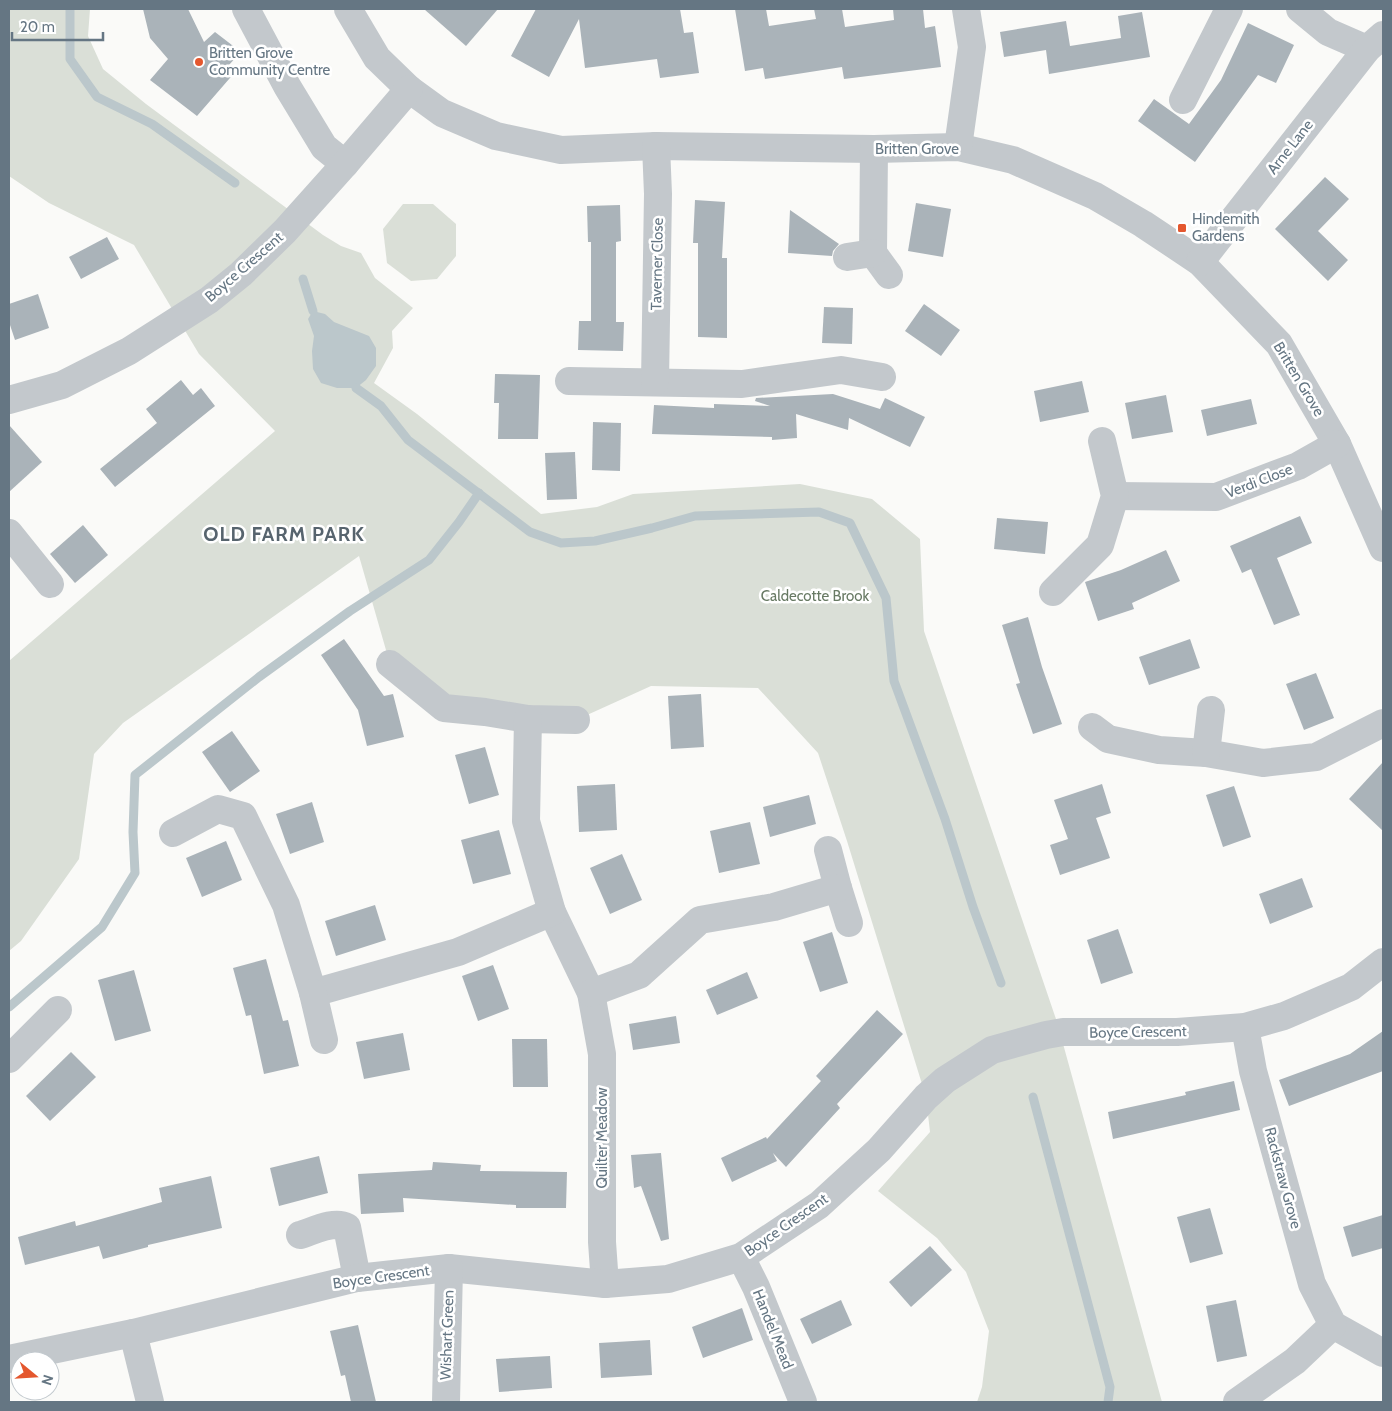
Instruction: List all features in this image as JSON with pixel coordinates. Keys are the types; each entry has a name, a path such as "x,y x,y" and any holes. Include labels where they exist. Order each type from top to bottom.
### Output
{"street":[{"path":"246,9 287,86 324,147 345,164"},
{"name":"Britten Grove","path":"348,9 377,58 409,89 442,113 496,136 561,150 656,146 958,147 1014,160 1095,196 1143,224 1200,262 1280,344 1337,444 1380,533"},
{"path":"958,147 972,47 966,9"},
{"path":"1183,100 1229,9"},
{"path":"1300,9 1328,32 1375,42"},
{"name":"Arne Lane","path":"1200,262 1375,42"},
{"name":"Boyce Crescent","path":"9,400 62,385 129,351 208,300 241,274 285,231 409,89"},
{"name":"Taverner Close","path":"655,382 658,194 656,146"},
{"path":"874,148 860,255 889,275"},
{"path":"569,382 742,384 841,370 882,377"},
{"path":"1053,592 1100,545 1115,496 1102,441"},
{"name":"Verdi Close","path":"1115,496 1216,497 1298,466 1337,444"},
{"path":"9,533 50,584"},
{"path":"390,664 444,708 528,719 576,720"},
{"path":"1206,753 1211,710"},
{"name":"Quilter Meadow","path":"528,719 526,820 552,912 591,993 602,1054 602,1242 605,1284"},
{"path":"1092,727 1108,739 1159,750 1206,753 1263,763 1316,757 1383,723"},
{"path":"173,833 218,809 243,816 286,905 313,993 324,1040"},
{"path":"828,850 849,922"},
{"path":"591,993 639,975 700,920 774,908 838,888"},
{"path":"313,993 458,952 552,912"},
{"name":"Boyce Crescent","path":"9,1359 133,1333 357,1278 449,1268 605,1284 668,1279 741,1257 819,1205 879,1150 926,1097 945,1080 992,1050 1063,1032 1177,1032 1244,1027 1284,1016 1352,987 1383,962"},
{"path":"9,1059 58,1010"},
{"name":"Rackstraw Grove","path":"1244,1027 1253,1070 1312,1284 1333,1325"},
{"path":"300,1235 336,1224 348,1227 357,1278"},
{"name":"Handel Mead","path":"741,1257 756,1287 803,1402"},
{"name":"Wishart Green","path":"446,1402 449,1268"},
{"path":"1237,1402 1295,1361 1333,1325 1383,1353"},
{"path":"133,1333 150,1402"}],"green space":[{"name":"Caldecotte Brook","path":"9,9 90,9 88,36 103,69 146,104 323,235 341,246 361,253 375,278 413,308 392,331 393,348 374,383 417,414 541,514 597,507 633,494 800,484 872,499 920,539 924,631 1057,1022 1162,1402 977,1402 982,1387 989,1331 966,1272 937,1238 878,1191 930,1132 926,1097 818,753 758,688 651,686 576,720 444,708 390,664 359,556 123,723 94,754 79,859 21,941 9,951 9,661 275,431 199,354 134,245 49,203 9,176"},
{"path":"403,204 433,204 456,224 456,256 437,279 411,281 387,263 383,229"}],"shaded area":[{"path":"313,311 325,314 334,322 369,336 376,348 376,366 366,380 356,388 337,388 321,383 313,369 312,351 314,336 308,319"}],"building":[{"name":"Britten Grove Community Centre","path":"143,9 188,9 204,42 215,32 241,52 228,66 236,71 197,116 150,80 168,59 150,38"},
{"path":"424,9 498,9 466,46"},
{"path":"536,9 680,9 684,33 693,32 699,73 660,78 657,59 585,68 579,19 549,77 511,56"},
{"path":"735,9 766,9 769,26 816,19 814,9 842,9 845,27 894,20 893,9 923,9 925,28 935,26 941,67 844,79 842,67 765,79 763,68 745,71"},
{"path":"1142,12 1150,57 1049,74 1046,50 1004,57 1000,32 1066,21 1070,46 1121,38 1118,16"},
{"path":"1248,23 1294,45 1276,83 1258,75 1195,162 1138,121 1154,99 1189,124 1221,80"},
{"path":"1325,177 1349,199 1318,231 1348,260 1328,281 1275,229"},
{"path":"695,200 725,202 722,258 727,258 727,338 698,337 698,243 693,243"},
{"path":"916,203 951,209 943,257 908,251"},
{"path":"620,205 621,241 616,242 616,322 624,322 623,351 578,350 579,321 591,321 591,242 588,242 587,206"},
{"path":"790,210 839,244 833,251 832,256 788,253"},
{"path":"107,237 119,259 81,279 69,257"},
{"path":"38,294 49,328 15,340 9,322 9,304"},
{"path":"924,304 960,330 941,356 905,331"},
{"path":"824,307 853,308 852,344 822,343"},
{"path":"495,374 540,375 538,439 498,439 499,403 494,403"},
{"path":"181,380 193,395 201,388 215,406 115,487 100,469 157,423 146,409"},
{"path":"1082,381 1089,412 1040,422 1034,391"},
{"path":"833,394 880,409 885,398 925,417 910,447 849,418 848,430 796,414 797,438 772,440 772,437 652,434 654,405 714,408 714,404 770,406 755,401 756,398"},
{"path":"1166,395 1173,432 1132,439 1125,403"},
{"path":"1251,399 1257,424 1207,436 1201,410"},
{"path":"593,422 621,423 620,471 592,470"},
{"path":"9,425 42,462 9,492"},
{"path":"575,452 577,499 547,500 545,453"},
{"path":"1300,516 1312,543 1277,558 1300,615 1274,625 1251,569 1242,573 1230,546"},
{"path":"997,518 1048,522 1045,554 994,549"},
{"path":"83,525 108,555 75,583 50,554"},
{"path":"1166,550 1180,581 1132,603 1134,609 1098,621 1085,582 1121,570"},
{"path":"1028,617 1042,667 1062,724 1033,734 1016,684 1020,683 1002,625"},
{"path":"344,639 384,696 393,694 404,737 367,746 358,710 321,655"},
{"path":"1190,639 1200,668 1149,685 1139,657"},
{"path":"1316,673 1334,718 1304,730 1286,684"},
{"path":"701,694 704,747 671,749 668,696"},
{"path":"232,731 260,771 230,792 202,752"},
{"path":"485,747 499,795 469,804 455,755"},
{"path":"1383,762 1383,831 1349,799"},
{"path":"615,784 617,830 579,832 577,786"},
{"path":"1102,784 1111,813 1096,818 1110,858 1060,875 1050,845 1068,839 1054,800"},
{"path":"1234,786 1251,837 1223,847 1206,795"},
{"path":"809,795 816,824 770,837 763,807"},
{"path":"312,802 324,842 290,854 276,814"},
{"path":"750,822 760,864 719,873 710,831"},
{"path":"499,830 511,874 473,884 461,840"},
{"path":"226,841 242,880 202,897 186,858"},
{"path":"622,854 642,900 610,914 590,868"},
{"path":"1302,878 1313,907 1270,924 1259,894"},
{"path":"375,905 386,940 336,956 325,921"},
{"path":"1118,929 1133,973 1101,984 1087,940"},
{"path":"832,932 848,983 820,992 803,942"},
{"path":"266,959 283,1021 288,1020 299,1066 264,1074 251,1015 246,1016 233,968"},
{"path":"493,965 509,1009 478,1021 462,976"},
{"path":"134,970 151,1031 115,1041 98,980"},
{"path":"747,972 758,998 717,1015 706,990"},
{"path":"877,1010 903,1034 837,1104 840,1108 786,1167 773,1153 777,1161 732,1182 721,1158 766,1137 767,1139 821,1081 816,1076"},
{"path":"676,1016 680,1043 633,1050 629,1024"},
{"path":"1383,1031 1383,1071 1289,1106 1279,1080 1350,1054"},
{"path":"403,1033 410,1070 364,1079 356,1042"},
{"path":"512,1039 547,1039 548,1087 513,1087"},
{"path":"71,1052 96,1077 50,1121 26,1096"},
{"path":"1234,1081 1240,1110 1113,1139 1108,1112 1186,1095 1185,1092"},
{"path":"661,1153 669,1239 661,1241 641,1186 634,1188 631,1155"},
{"path":"319,1156 328,1193 279,1206 270,1168"},
{"path":"433,1162 481,1165 480,1171 567,1172 566,1208 516,1208 516,1205 403,1198 404,1212 361,1214 358,1174 432,1170"},
{"path":"211,1176 222,1228 148,1245 148,1247 103,1259 99,1246 25,1265 18,1237 75,1221 76,1226 162,1202 159,1188"},
{"path":"1210,1208 1223,1254 1190,1263 1177,1217"},
{"path":"1383,1215 1383,1248 1352,1257 1343,1227"},
{"path":"930,1246 952,1270 911,1307 889,1282"},
{"path":"841,1300 852,1325 812,1344 800,1319"},
{"path":"1236,1300 1247,1356 1217,1362 1206,1306"},
{"path":"742,1308 753,1340 703,1358 692,1327"},
{"path":"358,1325 376,1402 351,1402 345,1375 341,1376 330,1331"},
{"path":"650,1340 652,1375 601,1378 599,1343"},
{"path":"550,1356 552,1388 499,1392 496,1359"}],"waterway":[{"path":"70,9 70,59 97,97 152,124 235,183"},
{"path":"303,279 313,311"},
{"path":"356,388 381,406 408,440 530,532 561,543 595,541 695,516 819,512 850,523 886,598 894,681 945,819 973,907 1001,983"},
{"path":"9,1007 102,927 135,873 133,832 135,775 259,677 350,611 429,560 479,493"},
{"path":"1033,1097 1110,1387 1108,1402"}],"place":[{"name":"Britten Grove Community Centre","path":"199,62"},
{"name":"Hindemith Gardens","path":"1182,228"}],"district":[{"name":"OLD FARM PARK","path":"284,534"}]}
